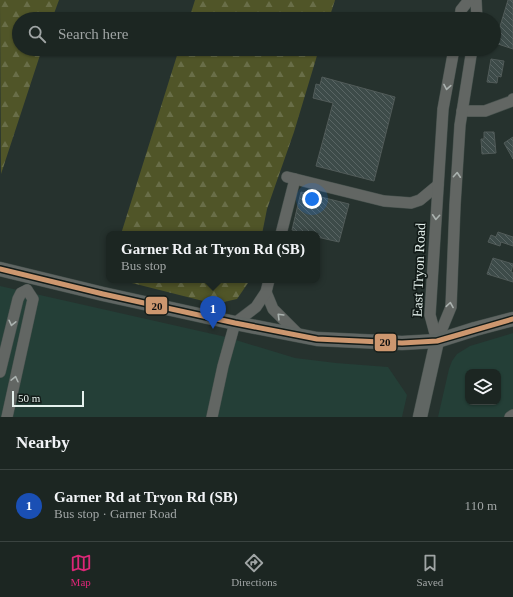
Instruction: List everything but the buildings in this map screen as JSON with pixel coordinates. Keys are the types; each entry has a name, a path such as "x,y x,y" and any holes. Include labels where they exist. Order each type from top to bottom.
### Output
{"main road":[{"path":"0,269 28,283 103,294 235,323 317,339 402,342 437,341 474,329 513,319"},
{"path":"420,417 437,341"}],"street":[{"path":"461,12 469,0"},
{"path":"476,0 477,12"},
{"name":"East Tryon Road","path":"437,341 430,315 443,109 453,56"},
{"name":"East Tryon Road","path":"437,341 451,307 455,205 462,111 471,56"},
{"path":"462,111 485,111 512,101 513,99"},
{"path":"282,231 291,178 384,201 411,203 420,200 438,185"},
{"path":"0,372 18,299 20,293 28,283"},
{"path":"6,417 34,299 28,283"},
{"path":"212,417 223,366 235,323 256,307 266,292 268,283"},
{"path":"266,292 273,309 300,336"}],"shaded area":[{"path":"0,286 226,337 295,358 388,367 407,395 402,417 0,417"},
{"path":"513,333 513,417 438,417 449,369 457,354 470,346"}],"green space":[{"path":"0,0 59,0 55,12 12,12 12,56 40,56 1,174"},
{"path":"195,0 335,0 331,12 191,12"},
{"path":"177,56 317,56 294,132 267,209 263,231 122,231"},
{"path":"132,283 248,283 237,299 215,304"}],"transit line":[{"name":"20","path":"0,269 103,294 235,323 317,339 402,343 437,341 513,319"}],"place":[{"name":"Garner Rd at Tryon Rd (SB)","path":"213,329"}]}
